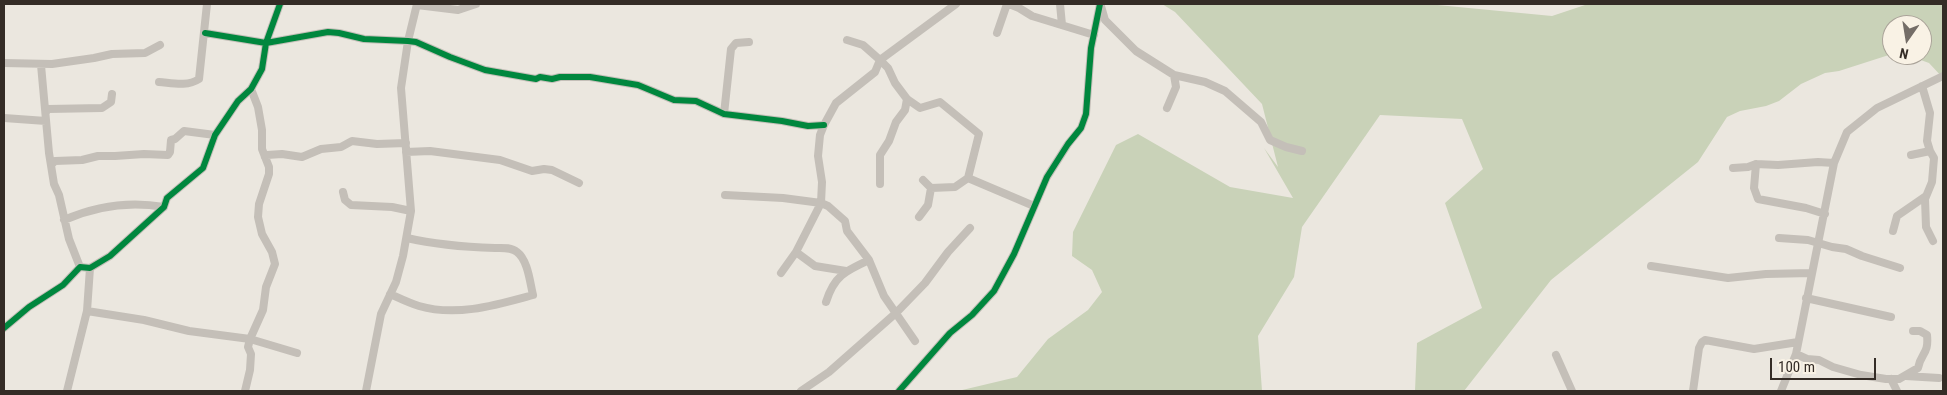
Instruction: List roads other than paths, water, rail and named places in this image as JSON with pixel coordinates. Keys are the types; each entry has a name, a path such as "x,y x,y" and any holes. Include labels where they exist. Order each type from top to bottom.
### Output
{"street":[{"path":"158,82 183,85 195,82 199,78 207,4"},
{"path":"80,267 90,268 110,256 164,207 167,198 203,168 216,135 238,101 251,89 262,69 266,43 280,4"},
{"path":"366,391 381,314 396,282 407,238 411,211 402,88 408,41 417,5 458,10 476,4"},
{"path":"781,273 796,252 821,203 822,182 818,156 820,135 836,103 874,72 880,60 956,4"},
{"path":"997,33 1008,4 1032,16 1094,35"},
{"path":"1060,4 1062,25"},
{"path":"899,391 950,333 972,315 994,292 1014,254 1047,178 1068,144 1081,128 1086,114 1090,58 1101,5"},
{"path":"1101,5 1106,20 1136,52 1174,75 1205,82 1225,91 1261,122 1270,140 1302,151"},
{"path":"205,33 266,43 328,32 364,39 416,42 485,70 536,79 540,77 552,79 560,77 590,77 638,85 674,100 696,101 724,114 808,126 824,125"},
{"path":"847,40 862,45 880,60 888,68 894,82 907,99 920,108 940,102 979,134 968,178 955,187 931,188 922,180"},
{"path":"724,114 731,49 736,43 749,42"},
{"path":"4,63 41,64 112,54 145,53 160,45"},
{"path":"41,64 48,153 52,164 54,184 69,239 80,267"},
{"path":"1167,108 1176,87 1174,75"},
{"path":"1782,391 1796,354 1834,163 1847,132 1877,108 1943,76"},
{"path":"1922,86 1930,113 1928,141 1934,158 1932,182 1926,196 1926,227 1933,241"},
{"path":"245,391 250,370 251,354 248,347 263,310 266,287 275,264 272,252 262,234 258,217 259,204 269,174 269,167 262,149 262,130 258,107 251,89"},
{"path":"46,112 48,109 102,108 111,102 112,94"},
{"path":"880,184 880,155 889,141 896,122 905,110 907,99"},
{"path":"4,118 46,121"},
{"path":"52,164 54,161 82,160 98,156 168,155 171,140 184,131 216,135"},
{"path":"265,157 282,154 302,157 321,149 340,147 352,141 377,144 406,143"},
{"path":"406,152 430,151 500,160 532,171 552,170 579,183"},
{"path":"1911,155 1930,151"},
{"path":"1733,168 1748,167 1756,164 1834,163"},
{"path":"1756,164 1754,188 1758,199 1806,208 1825,214"},
{"path":"968,178 1034,206"},
{"path":"919,217 928,205 931,188"},
{"path":"343,192 345,200 351,205 392,207 411,211"},
{"path":"725,195 783,198 821,203 828,206 845,220 847,231 869,260 884,296 915,341"},
{"path":"1893,231 1897,216 1926,196"},
{"path":"64,220 86,210 106,206 146,204 164,207"},
{"path":"801,391 829,372 896,313 926,283 948,252 970,228"},
{"path":"390,294 418,306 451,311 476,309 533,295 518,252 509,248 443,246 407,238"},
{"path":"1779,238 1818,242 1846,249 1900,268"},
{"path":"796,252 815,266 846,271"},
{"path":"826,302 830,288 846,271 869,260"},
{"path":"1651,266 1728,278 1766,274 1811,273"},
{"path":"4,328 63,285 80,267"},
{"path":"67,391 87,311 90,268"},
{"path":"1806,298 1891,317"},
{"path":"87,311 144,320 189,331 250,339 298,353"},
{"path":"1796,354 1807,359 1819,360 1833,368 1861,375 1899,379 1918,368 1920,360 1928,347 1927,335 1920,331 1913,331"},
{"path":"1693,391 1699,348 1705,340 1754,349 1798,342"},
{"path":"1556,355 1572,391"},
{"path":"1906,376 1939,378"},
{"path":"1891,379 1897,391"}]}
